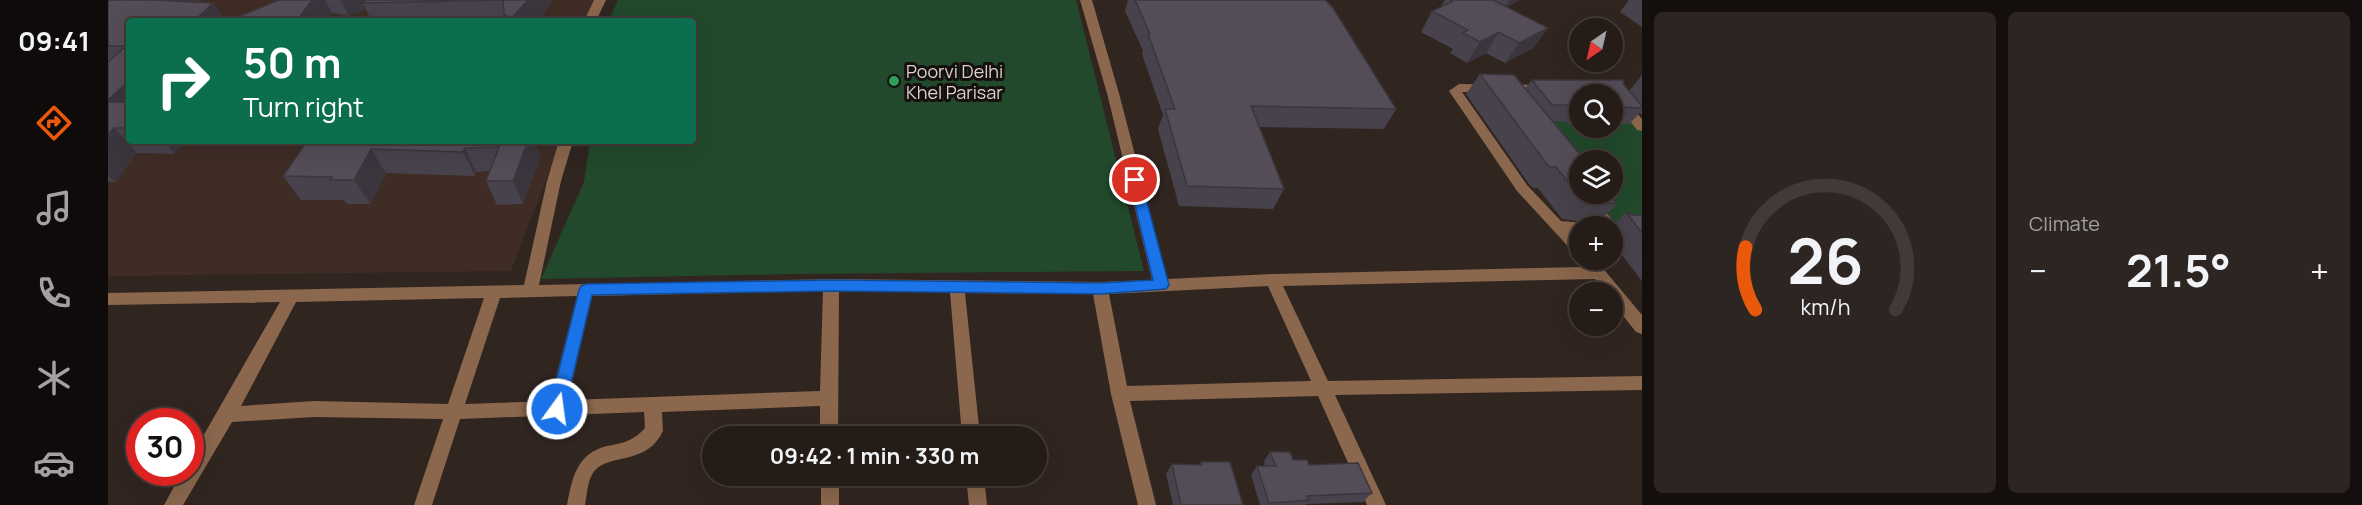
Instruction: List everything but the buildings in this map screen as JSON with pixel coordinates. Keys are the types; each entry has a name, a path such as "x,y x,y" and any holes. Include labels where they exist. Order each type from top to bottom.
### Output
{"street":[{"path":"591,18 600,0"},
{"path":"1086,0 1114,97 1161,285"},
{"path":"1503,87 1518,106"},
{"path":"1562,88 1459,88 1455,91 1522,188 1569,238"},
{"path":"1623,104 1642,127"},
{"path":"530,291 554,181 565,144"},
{"path":"1593,204 1605,216"},
{"path":"1558,226 1569,226"},
{"path":"1597,270 1642,327"},
{"path":"108,299 831,285 1100,288 1273,280 1600,273"},
{"path":"1273,280 1377,505"},
{"path":"829,426 831,285"},
{"path":"957,287 970,426"},
{"path":"1100,288 1120,394 1147,505"},
{"path":"557,409 586,290"},
{"path":"423,505 494,292"},
{"path":"173,505 227,415 291,297"},
{"path":"1120,394 1324,387 1642,383"},
{"path":"227,415 314,409 453,412 653,407 828,399"},
{"path":"576,505 579,481 585,466 592,459 642,446 654,431 653,407"},
{"path":"830,486 830,505"},
{"path":"976,486 978,505"}],"shaded area":[{"path":"109,0 595,0 586,18 126,18 126,144 560,144 511,271 108,276"}],"green space":[{"name":"Poorvi Delhi Khel Parisar","path":"618,0 1076,0 1144,271 541,279 584,182 590,144 696,144 696,18 609,18"},
{"path":"1526,116 1569,118 1569,138 1623,138 1623,119 1634,120 1642,129 1642,225 1623,225 1623,216 1597,216 1588,204 1623,204 1623,150 1569,151"}],"place":[{"name":"Poorvi Delhi Khel Parisar","path":"894,81"}],"route":[{"path":"557,409 586,290 831,285 1100,288 1161,285 1135,180"}]}
